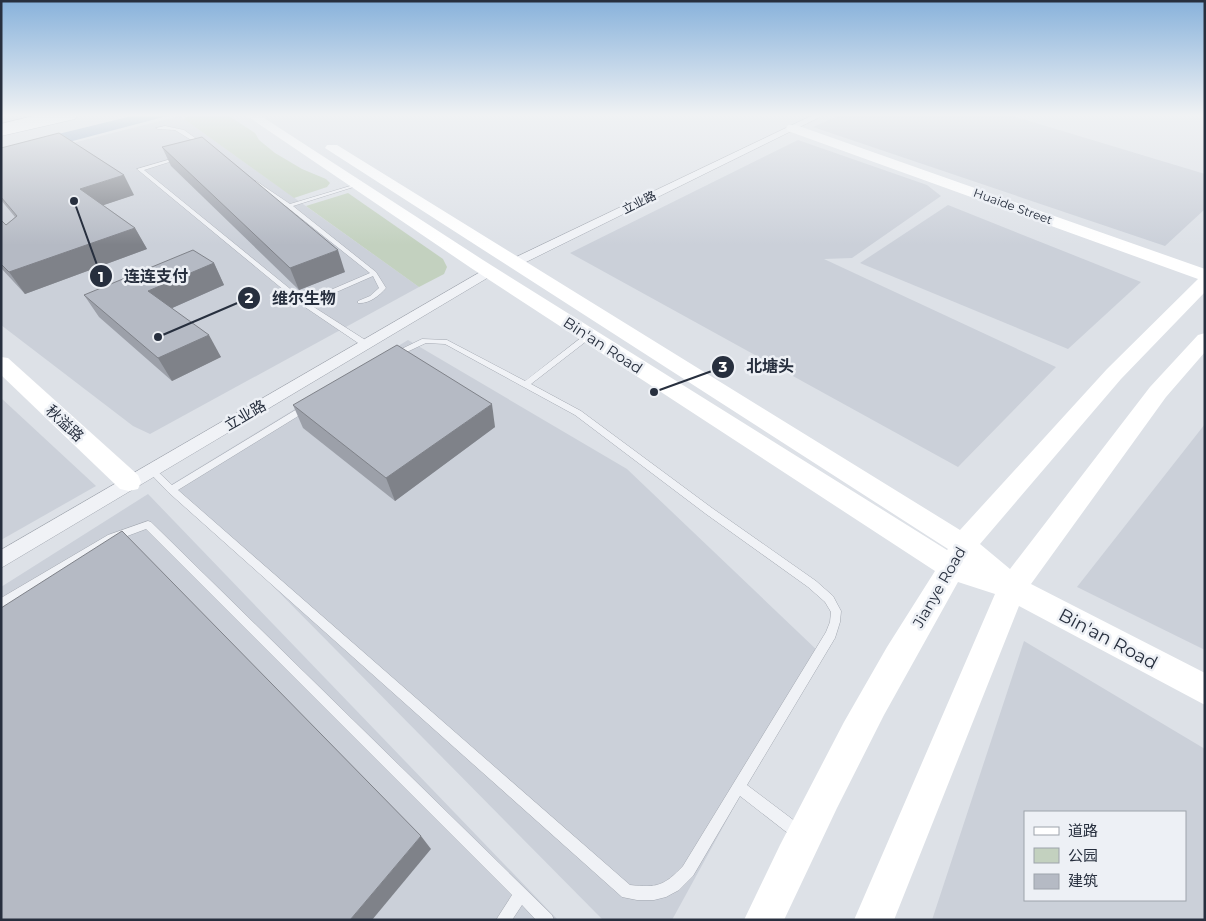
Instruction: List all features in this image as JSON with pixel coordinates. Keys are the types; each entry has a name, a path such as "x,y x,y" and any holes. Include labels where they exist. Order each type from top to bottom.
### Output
{"main road":[{"name":"Bin'an Road","path":"319,159 590,336 957,557 1205,690"},
{"name":"Bin'an Road","path":"350,159 514,263 957,557"},
{"name":"Huaide Street","path":"879,159 1205,275"},
{"name":"Jianye Road","path":"764,920 804,836 889,672 957,557 1114,374 1205,282"},
{"path":"874,920 1012,588 1158,392 1205,339"},
{"name":"秋溢路","path":"1,363 130,482"}],"street":[{"name":"立业路","path":"514,263 728,159"},
{"name":"立业路","path":"1,560 130,482 367,345 489,271"}],"lane":[{"path":"176,159 140,169 304,304 367,345"},
{"path":"249,178 290,206 374,273 383,288 372,297 360,302"},
{"path":"290,206 358,184"},
{"path":"304,304 374,273"},
{"path":"526,384 590,336"},
{"path":"151,470 171,490 627,892 648,895 664,892 677,884 688,871 831,634 836,611 829,599 812,584 709,511 578,413 526,384 458,347 438,341 420,342 383,361"},
{"path":"171,490 316,401"},
{"path":"1,604 111,538 148,525 547,920"},
{"path":"739,787 804,836"},
{"path":"503,920 521,895"}],"shaded area":[{"path":"9,159 240,159 419,287 150,434 133,426 1,325 1,161"},
{"path":"760,159 852,159 927,185 941,196 852,258 824,259 1056,367 958,467 570,253"},
{"path":"908,159 1155,159 1205,174 1205,209 1165,246"},
{"path":"948,205 1141,282 1068,349 860,263"},
{"path":"408,340 627,469 819,652 672,920 603,920 172,484"},
{"path":"1,398 96,486 1,540"},
{"path":"1205,424 1205,650 1077,587"},
{"path":"148,494 558,920 1,920 1,587"},
{"path":"1024,641 1205,749 1205,920 932,920"}],"green space":[{"path":"240,159 285,159 302,169 326,179 330,183 327,187 294,198"},
{"path":"348,193 443,259 447,267 444,274 419,287 306,206"}],"building":[{"path":"1,159 99,159 124,175 80,189 135,228 9,272 1,264 1,220 6,225 17,216 1,197"},
{"path":"175,159 228,159 338,250 290,268"},
{"path":"193,250 214,263 148,291 209,335 158,358 84,295"},
{"path":"397,345 492,404 386,478 293,405"},
{"path":"122,531 421,836 350,920 1,920 1,608"}],"place":[{"name":"连连支付","path":"74,201"},
{"name":"维尔生物","path":"158,337"},
{"name":"北塘头","path":"654,392"}]}
